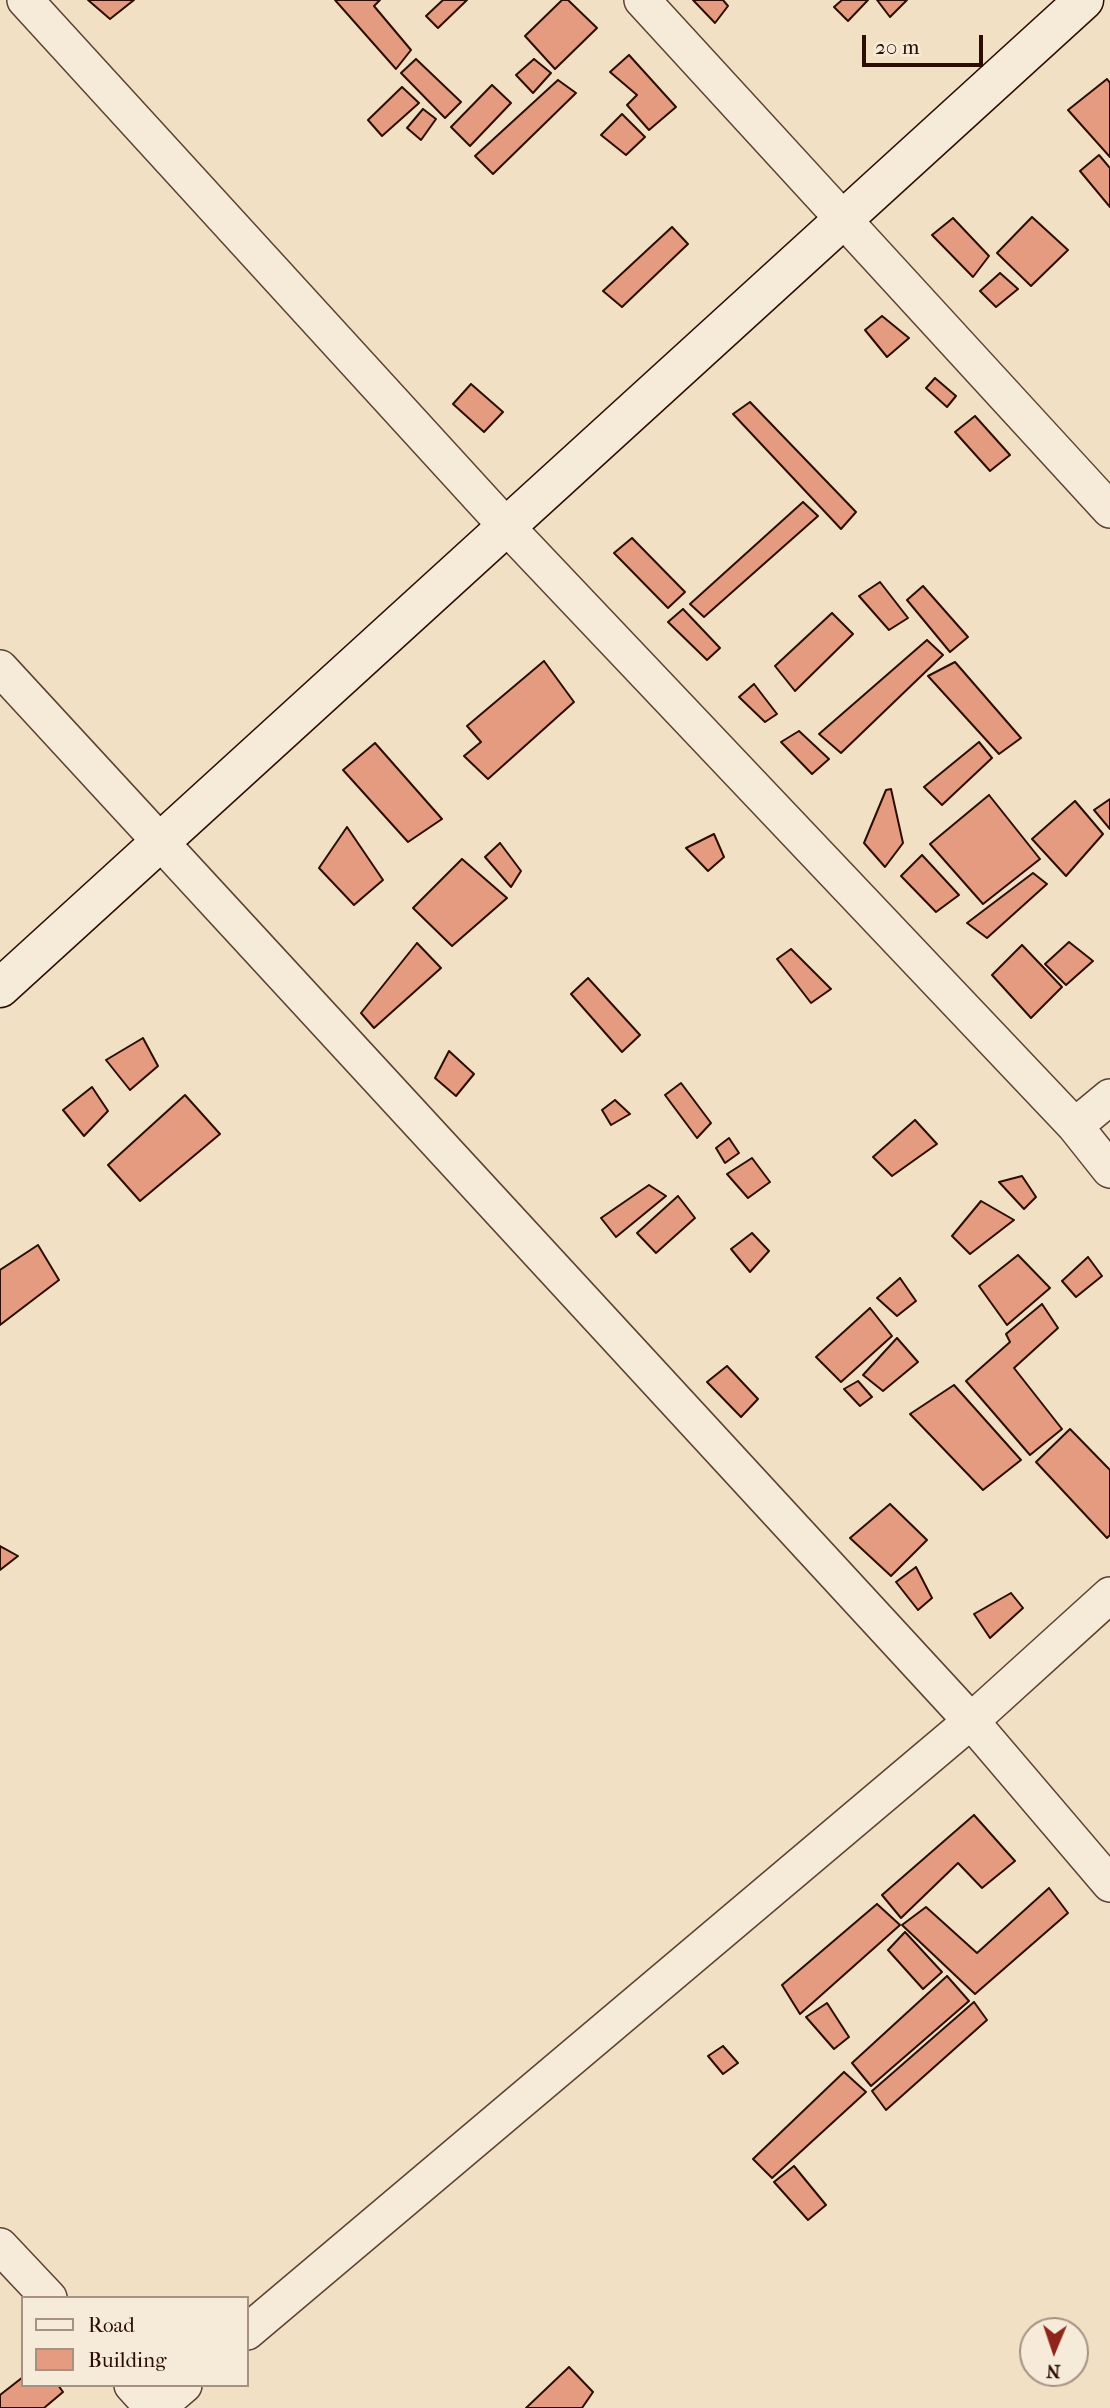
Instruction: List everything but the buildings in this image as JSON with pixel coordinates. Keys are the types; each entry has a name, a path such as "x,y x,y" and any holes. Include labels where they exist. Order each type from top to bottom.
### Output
{"street":[{"path":"25,0 506,526 1075,1126 1110,1170"},
{"path":"642,0 1110,510"},
{"path":"0,988 1084,0"},
{"path":"0,668 399,1097 971,1721 1110,1884"},
{"path":"1075,1126 1110,1097"},
{"path":"248,2331 971,1721 1110,1595"},
{"path":"0,2246 47,2296"},
{"path":"134,2387 155,2408 181,2387"}]}
